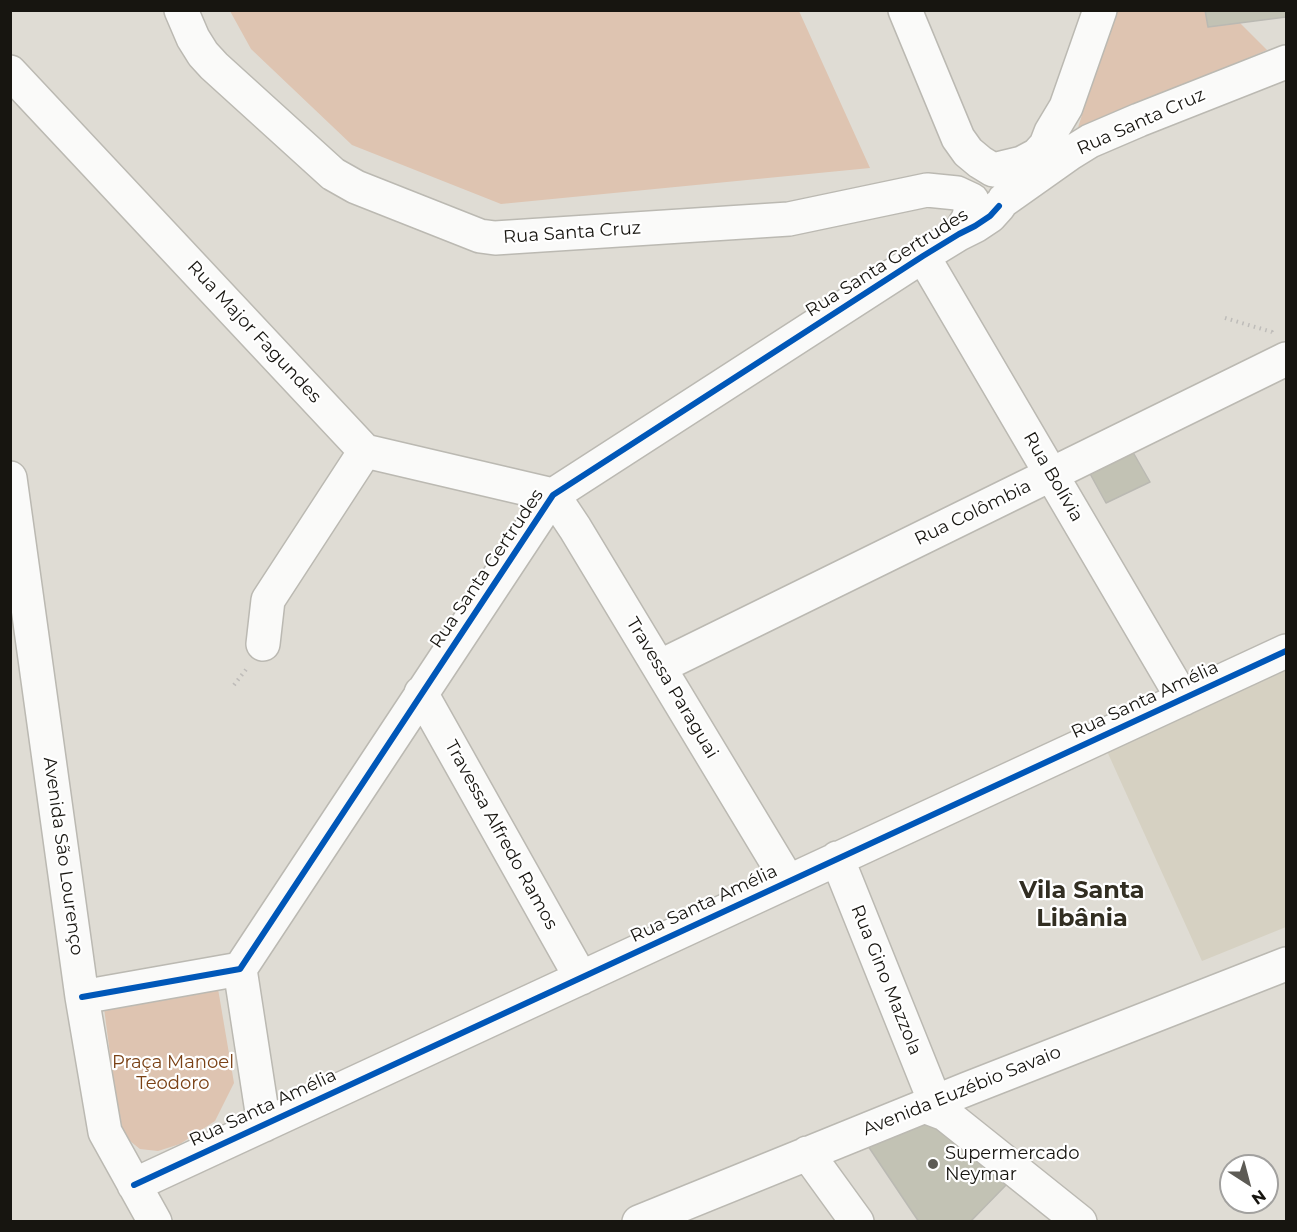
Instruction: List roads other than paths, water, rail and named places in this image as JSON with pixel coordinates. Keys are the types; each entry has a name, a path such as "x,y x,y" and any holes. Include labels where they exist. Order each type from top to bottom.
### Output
{"street":[{"name":"Rua Santa Cruz","path":"180,10 193,38 214,66 333,174 356,187 480,236 495,238 789,219 927,190 992,194 1090,141 1287,62"},
{"path":"905,10 958,138 968,152 980,162 992,194 1022,163 1037,155 1046,145 1066,107 1100,10"},
{"name":"Rua Major Fagundes","path":"10,72 365,451"},
{"path":"1066,107 1067,118 1072,127 1080,136 1090,141"},
{"name":"Rua Santa Gertrudes","path":"240,969 553,495 959,234 971,210 992,194"},
{"name":"Rua Bolívia","path":"923,256 1183,699"},
{"name":"Rua Colômbia","path":"659,667 1286,359"},
{"path":"263,644 268,600 365,451 553,495"},
{"name":"Avenida São Lourenço","path":"10,478 82,997 105,1132 155,1221"},
{"name":"Travessa Paraguai","path":"553,495 788,881"},
{"name":"Rua Santa Amélia","path":"134,1185 1287,651"},
{"name":"Travessa Alfredo Ramos","path":"422,693 581,978"},
{"name":"Rua Gino Mazzola","path":"837,858 938,1110 1080,1221"},
{"name":"Avenida Euzébio Savaio","path":"639,1221 807,1153 938,1110 952,1111 956,1101 967,1089 1287,964"},
{"path":"82,997 240,969 264,1125"},
{"path":"807,1153 857,1221"}],"place":[{"name":"Supermercado Neymar","path":"933,1164"}],"district":[{"name":"Vila Santa Libânia","path":"1082,905"}],"park label":[{"name":"Praça Manoel Teodoro","path":"173,1073"}]}
